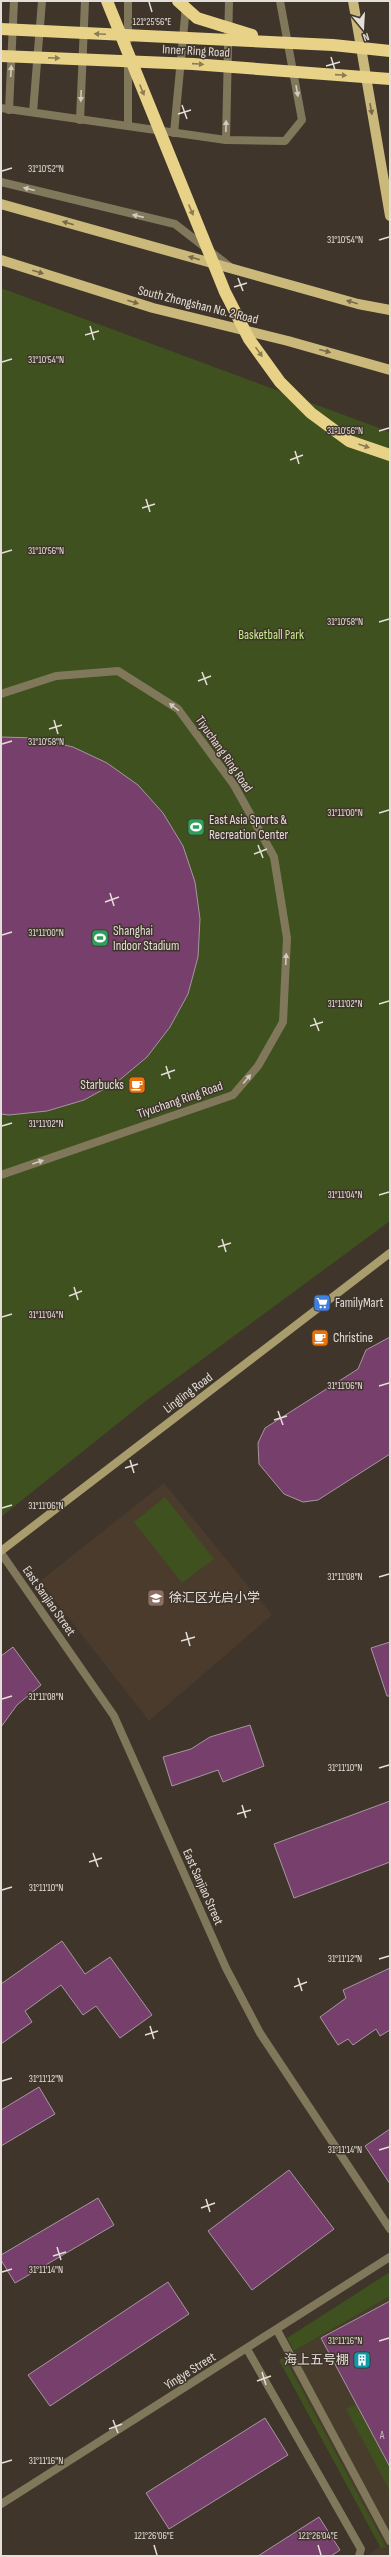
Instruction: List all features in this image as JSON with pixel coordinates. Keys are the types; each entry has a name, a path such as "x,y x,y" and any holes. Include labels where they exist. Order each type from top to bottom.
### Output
{"highway":[{"path":"108,1 225,292 249,339 280,382 311,413 349,441 390,455"},
{"path":"178,1 197,18 239,33 302,43"},
{"name":"Inner Ring Road","path":"1,29 302,43 390,51"},
{"name":"Inner Ring Road","path":"1,56 193,64 390,79"}],"main road":[{"path":"353,1 390,216"},
{"path":"1,204 231,268 390,310"},
{"name":"South Zhongshan No. 2 Road","path":"1,260 153,308 288,341 390,370"}],"street":[{"path":"14,1 5,109 80,120 128,125 226,140 285,141 302,120 280,1"},
{"path":"33,112 42,1"},
{"path":"80,120 85,1"},
{"path":"128,1 128,125"},
{"path":"174,133 186,1"},
{"path":"226,140 229,1"},
{"path":"1,182 175,224 231,268"},
{"name":"Tiyuchang Ring Road","path":"1,694 56,676 118,671 178,709 234,785 274,857 287,938 283,1022 258,1066 233,1095 1,1175"},
{"name":"Lingling Road","path":"1,1552 390,1253"},
{"name":"East Sanjiao Street","path":"1,1552 114,1716 226,1968 260,2033 390,2229"},
{"name":"Yingye Street","path":"1,2504 390,2257"},
{"path":"277,2330 390,2541"},
{"path":"247,2349 361,2549 359,2556"}],"shaded area":[{"name":"徐汇区光启小学","path":"164,1483 272,1615 149,1721 40,1581"},
{"path":"390,2296 390,2556 367,2556 380,2547 279,2360"}],"green space":[{"name":"East Asia Sports & Recreation Center","path":"1,288 390,432 390,1221 147,1400 1,1517"},
{"path":"165,1497 214,1559 182,1583 134,1522"},
{"path":"390,2272 390,2296 294,2351 287,2338"},
{"path":"284,2357 386,2547 381,2548 279,2360"},
{"path":"357,2404 390,2467 390,2491 346,2409"}],"building":[{"name":"Shanghai Indoor Stadium","path":"1,737 36,738 73,747 107,763 138,785 163,813 183,846 195,882 200,919 198,957 188,994 170,1027 147,1057 117,1082 84,1100 47,1111 9,1115 1,1114"},
{"path":"390,1337 390,1454 318,1500 303,1502 284,1494 259,1464 258,1443 265,1428 358,1369 366,1350"},
{"path":"390,1642 390,1696 387,1696 371,1648"},
{"path":"13,1647 41,1685 17,1705 1,1727 1,1656"},
{"path":"250,1725 264,1766 223,1782 218,1770 172,1786 163,1757 191,1749 210,1737"},
{"path":"390,1801 390,1862 294,1898 274,1844"},
{"path":"62,1941 85,1974 110,1957 152,2015 120,2038 96,2006 83,2015 61,1985 25,2011 32,2022 1,2044 1,1984"},
{"path":"390,1968 390,2030 380,2036 376,2029 353,2045 348,2039 338,2045 320,2017 346,1998 343,1990"},
{"path":"39,2087 55,2114 1,2146 1,2110"},
{"path":"390,2129 390,2184 365,2146"},
{"path":"289,2170 334,2229 252,2290 208,2231"},
{"path":"98,2198 114,2225 15,2283 1,2260 1,2255"},
{"path":"168,2282 189,2314 50,2406 28,2375"},
{"name":"海上五号棚","path":"390,2301 390,2467 321,2338"},
{"path":"265,2418 288,2455 169,2529 146,2493"},
{"path":"319,2517 340,2550 331,2556 258,2556"}],"place":[{"name":"East Asia Sports & Recreation Center","path":"196,827"},
{"name":"Shanghai Indoor Stadium","path":"100,938"},
{"name":"Starbucks","path":"137,1085"},
{"name":"FamilyMart","path":"322,1303"},
{"name":"Christine","path":"320,1338"},
{"name":"徐汇区光启小学","path":"156,1598"},
{"name":"海上五号棚","path":"362,2360"}],"park label":[{"name":"Basketball Park","path":"271,635"}]}
